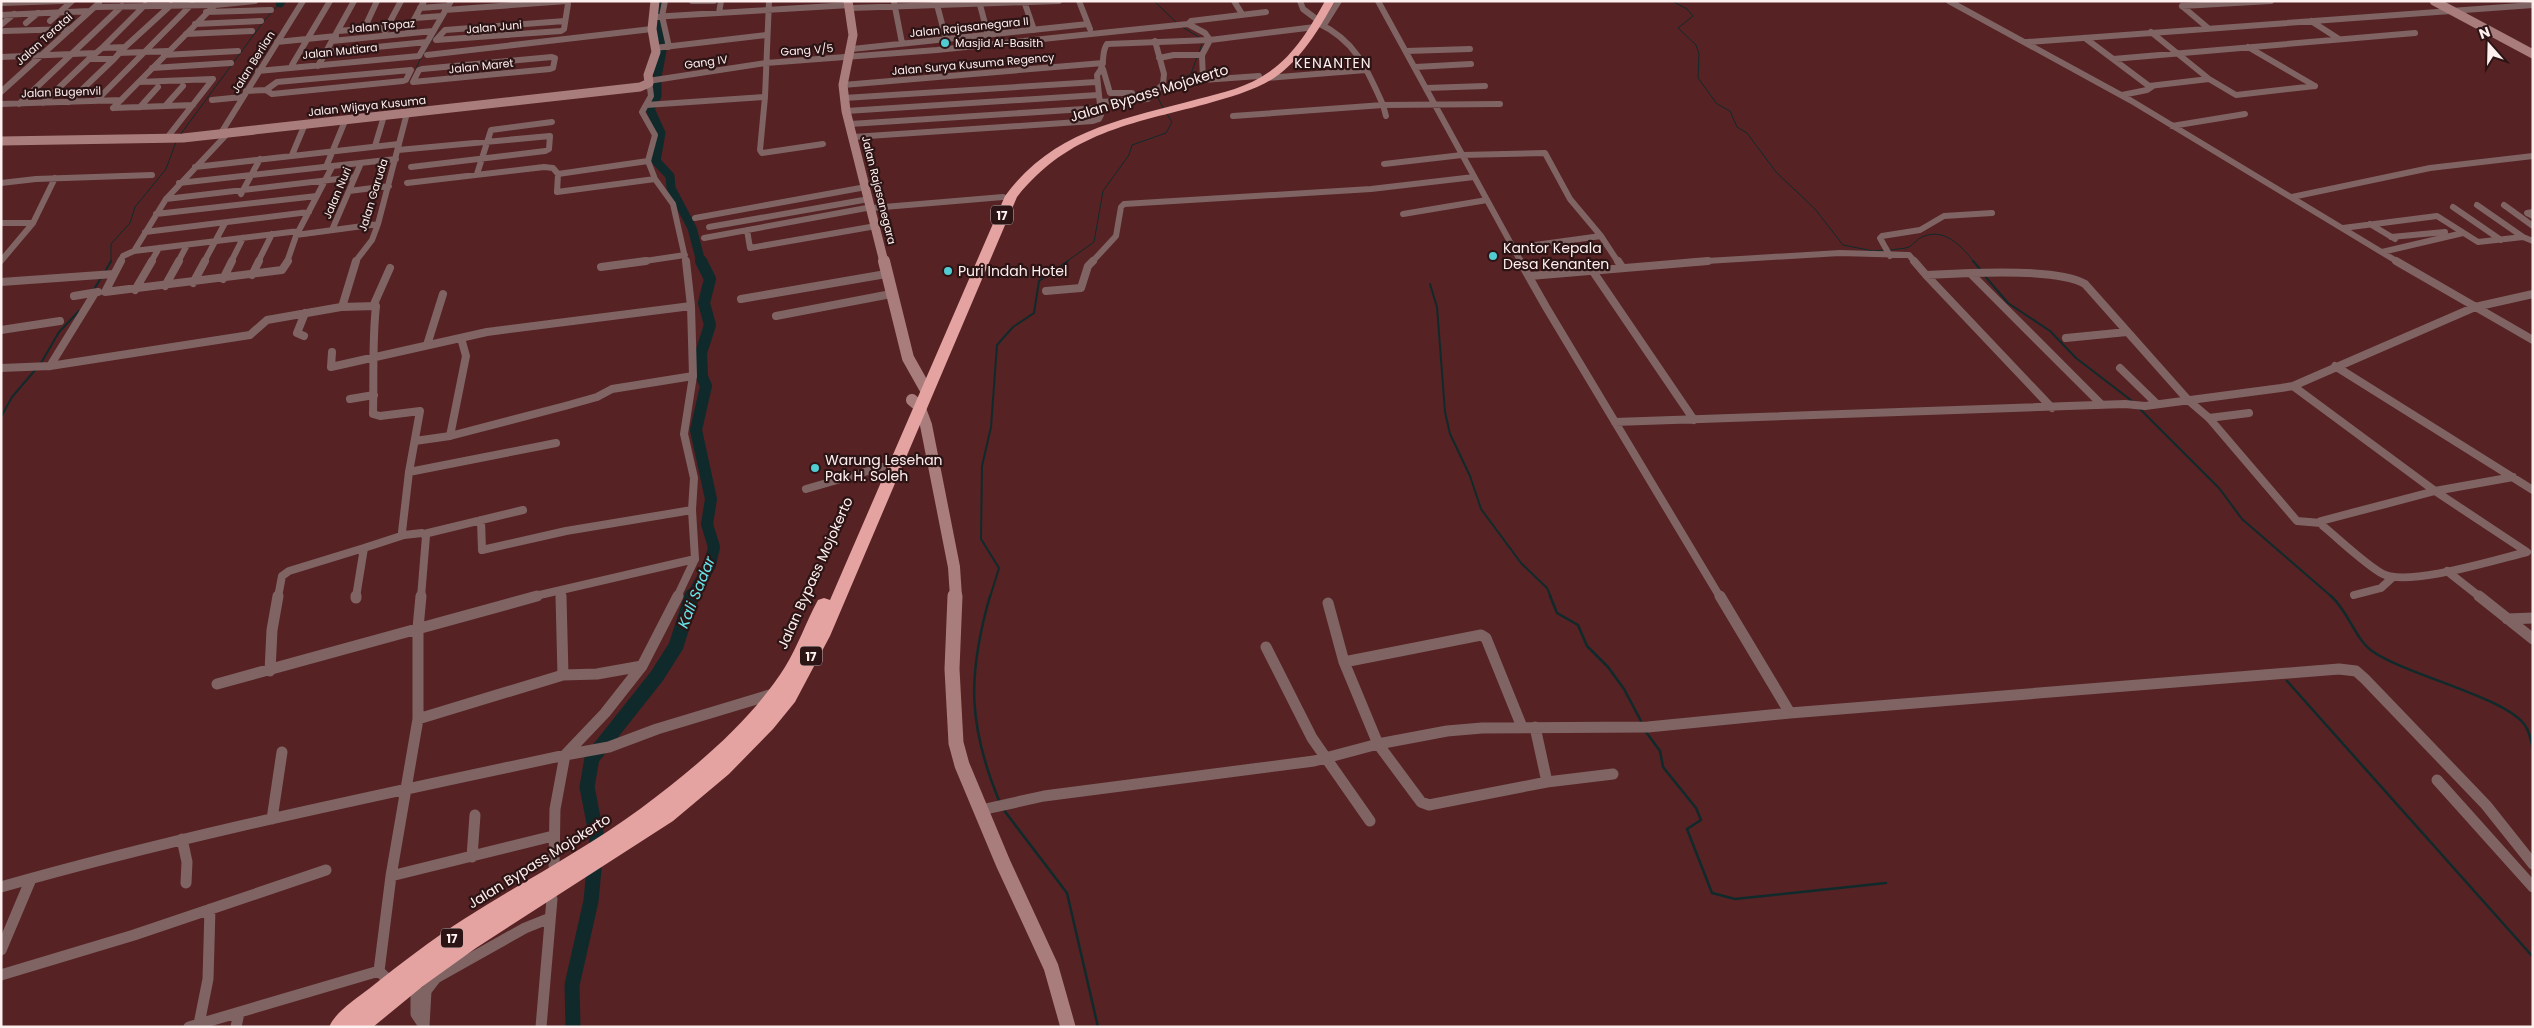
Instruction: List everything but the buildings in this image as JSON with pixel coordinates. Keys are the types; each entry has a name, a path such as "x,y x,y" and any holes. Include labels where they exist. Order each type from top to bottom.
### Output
{"highway":[{"name":"Jalan Bypass Mojokerto","path":"923,386 936,341 1003,197 1024,169 1050,149 1094,127 1222,96 1262,77 1300,50 1319,24 1330,1"},
{"name":"Jalan Bypass Mojokerto","path":"617,841 693,779 736,738 776,693 801,654 882,467 915,403 1011,196 1020,182 1042,161 1074,141 1154,112"},
{"name":"Jalan Bypass Mojokerto","path":"357,1027 416,979 575,869 617,841 667,814 723,769 767,724 789,697 822,636 915,403"},
{"name":"Jalan Bypass Mojokerto","path":"338,1027 385,976 471,925 575,869"}],"street":[{"path":"1,3 63,1"},
{"path":"50,21 72,1"},
{"name":"Jalan Teratai","path":"3,89 101,1"},
{"path":"1,14 62,12 122,6 255,1"},
{"name":"Jalan Berlian","path":"105,291 110,275 123,256 134,251 166,199 224,133 244,94 303,1"},
{"path":"292,66 330,1"},
{"path":"319,64 354,1"},
{"path":"364,29 377,1"},
{"path":"383,36 401,1"},
{"path":"407,34 424,1"},
{"path":"554,866 553,836 560,774 566,754 605,713 642,666 659,636 696,559 692,510 694,478 684,425 693,376 691,306 685,255 673,204 655,179 648,161 655,134 653,128 642,115 652,93 652,81 648,75 662,47 655,1"},
{"path":"662,47 652,29 665,1"},
{"path":"683,2 714,1"},
{"path":"719,13 721,1"},
{"path":"769,1 766,35 765,97 760,150 762,153 823,144"},
{"path":"658,17 849,5 1059,1"},
{"path":"1079,1 1092,34"},
{"path":"1234,1 1242,14"},
{"path":"1300,1 1303,9 1319,24 1350,42 1366,70 1386,116"},
{"path":"1132,93 1110,93 1103,66 1104,48 1107,44 1199,38 1319,24 1339,1"},
{"path":"1378,1 1546,307 1790,713"},
{"path":"1949,1 2122,95 2382,252 2533,340"},
{"path":"2205,28 2182,6 2270,1"},
{"path":"2434,1 2533,54"},
{"path":"1024,2 1034,30"},
{"path":"420,8 568,3 565,21 436,32"},
{"path":"937,3 946,39"},
{"path":"979,3 988,35"},
{"path":"96,101 192,4"},
{"path":"113,108 215,4"},
{"path":"894,4 902,43"},
{"path":"43,103 146,5"},
{"path":"70,102 171,5"},
{"name":"Jalan Rajasanegara","path":"849,5 853,26 851,53 843,85 846,111 908,358 923,386"},
{"path":"2026,42 2533,5"},
{"path":"18,104 122,6"},
{"path":"422,55 426,42 436,32 442,16 448,7"},
{"path":"206,12 271,10"},
{"path":"851,53 1178,27 1191,21 1266,12"},
{"path":"26,23 38,13"},
{"path":"2,24 14,14"},
{"path":"415,18 442,16"},
{"path":"195,24 261,21"},
{"name":"Jalan Juni","path":"436,32 436,41 499,37 561,31 564,29 565,21"},
{"path":"2311,21 2339,39"},
{"name":"Jalan Rajasanegara II","path":"851,53 902,43 1088,24"},
{"path":"1187,24 1205,33 1199,38"},
{"path":"484,76 505,26"},
{"path":"277,42 336,36 364,29 388,27"},
{"path":"4,31 71,29"},
{"name":"Jalan Mutiara","path":"259,70 494,49 652,29"},
{"path":"186,34 252,32"},
{"name":"Jalan Topaz","path":"336,36 383,36 436,32"},
{"path":"2151,32 2209,79 2236,95 2315,86 2243,48"},
{"path":"2113,59 2179,56 2243,48 2415,33"},
{"path":"662,47 766,35"},
{"path":"1199,38 1199,55 1203,80"},
{"path":"2085,38 2147,85 2153,86 2209,79"},
{"path":"850,124 970,116 1148,98 1164,82 1155,41"},
{"path":"326,52 426,42"},
{"path":"102,48 126,47"},
{"path":"1406,51 1470,49"},
{"path":"119,53 238,51"},
{"path":"1,63 4,57 96,53"},
{"name":"Gang V/5","path":"766,63 851,53"},
{"path":"1158,58 1199,55"},
{"path":"89,59 114,58"},
{"name":"Jalan Maret","path":"555,58 550,69 413,83 416,74 422,69 488,64 555,58"},
{"path":"152,68 231,63"},
{"name":"Gang IV","path":"652,81 766,63"},
{"name":"Jalan Mutiara","path":"259,70 319,64"},
{"path":"1415,67 1471,64"},
{"path":"853,137 1093,121 1101,117 1096,82 1097,74 1103,66"},
{"name":"Jalan Surya Kusuma Regency","path":"843,85 972,74 1103,66"},
{"path":"212,100 266,90 277,82 411,70 405,81 272,94 266,90"},
{"path":"1192,81 1366,70"},
{"path":"970,129 972,74"},
{"path":"334,88 341,76"},
{"path":"139,82 213,78 193,105 175,139"},
{"name":"Jalan Wijaya Kusuma","path":"1,140 175,139 345,121 652,81"},
{"path":"844,98 1096,82"},
{"path":"165,106 183,86"},
{"path":"1426,88 1485,86"},
{"path":"2122,95 2147,90 2153,86"},
{"path":"140,108 158,87"},
{"path":"647,105 765,97"},
{"name":"Jalan Bugenvil","path":"1,104 121,100"},
{"path":"846,111 970,103 1099,102"},
{"path":"1233,116 1382,105 1500,104"},
{"path":"113,108 193,105"},
{"name":"Jalan Garuda","path":"342,307 356,260 372,240 378,224 407,113"},
{"path":"2172,126 2245,114"},
{"path":"375,146 384,116"},
{"path":"74,296 223,279 282,270 286,266 292,240 309,212 324,181 345,121"},
{"path":"477,174 492,130 552,122"},
{"path":"292,155 305,124"},
{"path":"195,167 375,146 434,145 448,147 550,136 548,150 411,167"},
{"path":"1384,164 1462,155 1546,153 1570,199 1601,236 1622,267"},
{"path":"2292,197 2430,168 2533,156"},
{"path":"234,205 260,159"},
{"path":"179,184 396,159"},
{"path":"558,174 648,161"},
{"name":"Jalan Nuri","path":"332,230 361,163"},
{"path":"407,183 544,167 553,168 558,174 557,192 655,179"},
{"path":"1,183 55,178 152,175"},
{"path":"1046,291 1081,288 1088,266 1116,236 1121,207 1126,204 1380,188 1474,176"},
{"path":"166,199 355,177"},
{"path":"1,261 33,223 55,178"},
{"path":"349,191 389,186"},
{"path":"695,218 866,187"},
{"path":"156,214 317,196"},
{"path":"709,227 871,205 1003,197"},
{"path":"1404,214 1487,200"},
{"path":"241,221 252,204"},
{"path":"704,238 871,205"},
{"path":"2477,205 2523,237 2533,241"},
{"path":"2504,206 2531,222"},
{"path":"2453,207 2501,240"},
{"path":"145,232 309,212"},
{"path":"2533,212 2528,212 2533,216"},
{"path":"1888,252 1880,238 1882,236 1920,230 1944,216 1992,213"},
{"path":"2343,228 2437,216 2478,242 2523,237"},
{"path":"193,282 225,222"},
{"path":"1,224 33,223"},
{"path":"134,251 272,234 332,230 378,224"},
{"path":"2370,224 2406,246"},
{"path":"747,230 750,248 876,226"},
{"path":"2382,252 2461,232"},
{"path":"2391,237 2461,232"},
{"path":"252,275 272,234"},
{"path":"1513,248 1601,236"},
{"path":"223,279 243,238"},
{"path":"165,286 187,245"},
{"path":"135,290 158,248"},
{"path":"1530,276 1622,267 1840,253 1888,252 1912,256 1926,275 2052,408"},
{"path":"601,267 685,255"},
{"path":"390,268 385,283 374,304 376,308 373,334 375,415 420,411 409,472 402,532 404,535"},
{"path":"1592,270 1694,420"},
{"path":"1926,275 1978,272 2068,278 2082,282 2093,291 2188,400 2209,418 2298,521 2321,523 2378,571 2393,578 2447,571 2530,551"},
{"path":"1978,272 2102,405"},
{"path":"741,300 886,274"},
{"path":"1,282 110,275"},
{"path":"42,366 92,293"},
{"path":"427,345 443,294"},
{"path":"776,316 891,294"},
{"path":"1615,422 2125,404 2146,406 2294,386 2336,366 2475,307 2533,294"},
{"path":"1,368 42,366 250,335 258,331 262,323 267,320 342,307 374,304"},
{"path":"332,352 331,367 496,331 691,306"},
{"path":"304,336 298,333 305,313"},
{"path":"1,330 60,322"},
{"path":"2066,338 2127,332"},
{"path":"450,436 466,356 461,338"},
{"path":"2336,366 2533,490"},
{"path":"2120,368 2157,404"},
{"path":"415,441 450,436 564,406 597,397 612,389 693,376"},
{"path":"2294,386 2435,492 2530,551"},
{"path":"350,399 374,395"},
{"path":"915,403 926,425 954,567 956,607 952,669 956,743 962,765 986,808 1003,863 1051,967 1068,1027"},
{"path":"2209,418 2249,413"},
{"path":"409,472 556,443"},
{"path":"806,489 882,467"},
{"path":"2321,523 2323,519 2435,492 2513,477"},
{"path":"270,671 272,630 282,576 289,571 404,535 424,534 524,510"},
{"path":"481,520 482,550 583,527 692,510"},
{"path":"194,1025 385,976 391,876 418,719 418,628 424,534"},
{"path":"356,598 364,548"},
{"path":"217,684 561,590 696,559"},
{"path":"2447,571 2533,639"},
{"path":"2354,595 2384,586 2390,583 2393,578"},
{"path":"561,590 563,675"},
{"path":"1328,603 1344,662 1378,744 1418,800 1425,804 1547,782 1613,774"},
{"path":"2507,619 2533,618"},
{"path":"1344,662 1481,635 1486,638 1522,727"},
{"path":"1266,647 1306,727 1370,821"},
{"path":"418,719 563,675 591,674 642,666"},
{"path":"986,808 1009,802 1328,758 1378,744 1446,731 1522,727 1645,727 1790,713 2339,669 2356,671 2486,804 2533,864"},
{"path":"1,888 182,838 272,820 327,805 406,790 566,754 609,747 656,729 776,693"},
{"path":"1535,727 1547,782"},
{"path":"272,820 282,752"},
{"path":"2437,780 2533,887"},
{"path":"472,857 475,815"},
{"path":"391,876 553,836"},
{"path":"182,838 187,862 186,883"},
{"path":"1,974 92,949 326,870"},
{"path":"1,950 31,879"},
{"path":"541,1027 552,899"},
{"path":"194,1025 208,979 210,908"},
{"path":"424,1026 426,991 432,982 444,972 485,952 516,932 533,923 550,918"},
{"path":"416,979 416,1014 424,1026"},
{"path":"236,1027 239,1013"}],"waterway":[{"name":"Kali Sadar","path":"661,1 659,22 662,51 657,77 657,96 650,109 661,133 656,161 670,176 671,188 692,228 701,262"},
{"path":"1154,1 1176,22"},
{"path":"1672,1 1687,9 1693,16 1678,28 1696,45 1699,54 1698,78 1717,104 1730,111 1737,127 1747,133 1776,172 1815,209 1843,245 1873,251 1885,250"},
{"path":"180,135 264,21 280,3"},
{"path":"423,55 447,13"},
{"path":"1182,27 1199,37"},
{"path":"1199,53 1202,43"},
{"path":"1163,88 1191,74 1197,57"},
{"path":"416,68 421,58"},
{"path":"1156,94 1164,110"},
{"path":"1066,262 1094,242 1103,191 1129,155 1132,145 1166,133 1172,122 1167,114"},
{"path":"111,261 111,244 130,223 135,207 166,169 176,142"},
{"path":"1890,250 1907,248 1922,237 1938,234 1958,244 1974,262"},
{"path":"105,272 111,261"},
{"name":"Kali Sadar","path":"692,597 710,565 714,547 707,524 711,499 696,430 706,386 702,377 701,353 710,325 704,303 710,279 701,261"},
{"path":"990,597 999,568 981,539 982,466 991,427 997,345 1013,327 1034,313 1039,281 1068,261"},
{"path":"1973,261 1980,269"},
{"path":"1984,275 2008,303 2050,331 2076,358 2132,401"},
{"path":"93,291 101,278"},
{"path":"1430,284 1437,307 1445,412 1450,434 1470,476 1481,509 1521,563 1547,588 1551,597"},
{"path":"41,363 59,332 79,311"},
{"path":"1,417 12,397 36,369"},
{"path":"2139,408 2219,488 2242,519 2332,597"},
{"name":"Kali Sadar","path":"573,1027 572,985 591,901 597,838 587,787 592,758 657,676 676,646 692,596"},
{"path":"990,596 977,651 974,701 982,749 989,775 1000,803"},
{"path":"1550,596 1557,613 1578,625 1587,646 1608,667 1624,689 1642,723"},
{"path":"2332,597 2342,609 2361,640 2372,651 2387,660 2500,706 2516,716 2526,727 2533,749"},
{"path":"2287,681 2533,957"},
{"path":"1646,732 1660,751 1663,767 1696,808 1701,820 1687,829 1712,893 1735,899 1886,883"},
{"path":"1003,809 1067,893 1098,1027"}],"place":[{"name":"Masjid Al-Basith","path":"945,43"},
{"name":"Kantor Kepala Desa Kenanten","path":"1493,256"},
{"name":"Puri Indah Hotel","path":"948,271"},
{"name":"Warung Lesehan Pak H. Soleh","path":"815,468"}],"district":[{"name":"KENANTEN","path":"1333,63"}]}
